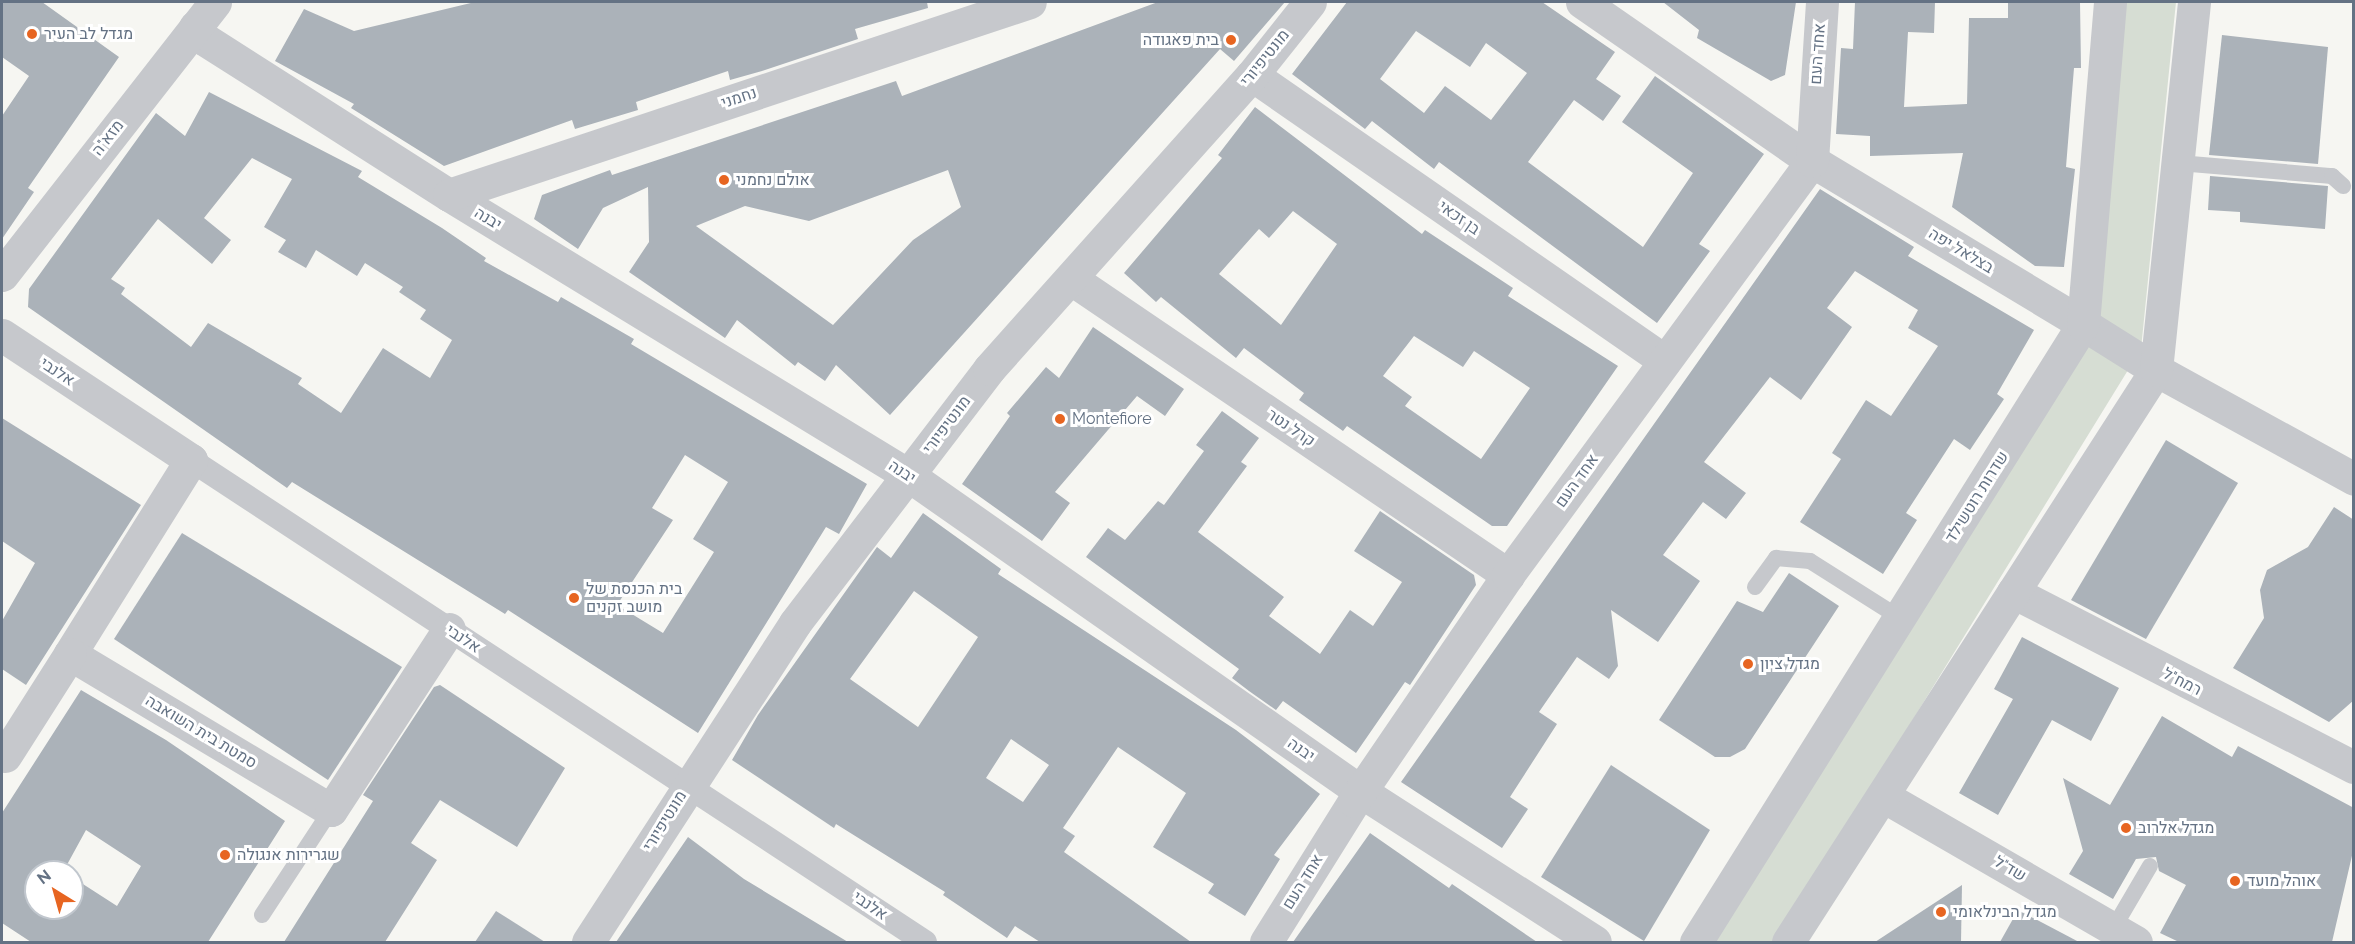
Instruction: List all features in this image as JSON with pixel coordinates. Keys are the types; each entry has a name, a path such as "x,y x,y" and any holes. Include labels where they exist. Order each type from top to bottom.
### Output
{"street":[{"name":"מזא\"ה","path":"2,275 215,2"},
{"name":"נחמני","path":"449,195 1030,2"},
{"name":"מונטיפיורי","path":"588,942 603,901 687,785 795,623 989,369 1073,280 1252,75 1310,2"},
{"name":"בצלאל יפה","path":"1582,2 1812,161 2071,325 2354,479"},
{"name":"אחד העם","path":"1266,942 1360,791 1508,575 1812,161 1822,2"},
{"name":"שדרות רוטשילד","path":"1696,942 1900,618 2071,325 2110,2"},
{"path":"1788,942 2156,370 2194,2"},
{"name":"יבנה","path":"195,27 204,39 449,195 908,475 1360,791 1595,942"},
{"name":"בן זכאי","path":"1252,75 1665,361"},
{"name":"קרל נטר","path":"1073,280 1508,575"},
{"name":"אלנבי","path":"2,335 925,942"},
{"path":"6,756 191,460"},
{"name":"רמח\"ל","path":"2013,592 2182,682 2354,766"},
{"path":"331,810 449,629"},
{"name":"סמטת בית השואבה","path":"70,654 331,810"},
{"name":"שד\"ל","path":"1883,796 2125,936"}],"lane":[{"path":"2179,163 2332,176 2343,186"},
{"path":"1755,588 1776,558 1810,561 1900,618"},
{"path":"262,915 331,810"},
{"path":"2125,936 2150,866"}],"shaded area":[{"path":"2123,2 2176,2 2141,349 1776,942 1707,942 2086,340"}],"building":[{"path":"2,2 42,2 119,57 28,188 34,192 2,239 2,116 29,76 2,57"},
{"path":"475,2 927,2 928,8 855,29 858,39 762,71 730,80 728,71 636,102 638,110 575,129 572,120 444,166 351,108 354,104 275,61 304,9 354,31"},
{"path":"1158,2 1285,2 1234,61 1220,49 890,415 836,365 825,381 798,362 795,366 737,320 725,338 629,272 649,242 648,187 603,208 578,249 534,219 542,195 610,170 612,175 896,81 902,96","holes":["948,170 961,207 913,240 833,325 696,226 745,206 809,221"]},
{"path":"1347,2 1542,2 1615,52 1596,79 1621,96 1603,121 1574,100 1528,162 1643,247 1693,173 1622,122 1655,76 1764,154 1699,244 1710,251 1657,323 1439,162 1434,169 1372,121 1365,129 1292,74","holes":["1416,31 1470,67 1486,43 1527,73 1491,120 1445,86 1424,113 1380,79"]},
{"path":"1663,2 1796,2 1785,75 1771,81 1697,38 1699,30"},
{"path":"1855,2 1935,2 1934,33 1908,32 1904,107 1967,104 1969,18 2008,18 2008,2 2080,2 2081,68 2074,68 2066,167 2075,169 2064,267 2035,266 1952,207 1963,153 1870,156 1870,136 1836,134 1841,48 1853,49"},
{"path":"2222,35 2328,47 2318,164 2209,155"},
{"path":"209,92 362,171 358,177 442,228 486,258 484,261 558,302 561,297 634,339 631,344 867,484 839,534 826,527 698,733 508,610 505,614 292,482 287,488 28,307 29,289 156,113 185,136","holes":["252,158 292,179 264,227 286,240 278,252 306,268 316,250 357,276 365,263 403,287 399,292 426,310 420,319 452,340 430,378 383,348 341,413 298,384 302,378 208,323 191,347 121,294 125,288 111,279 158,219 212,264 231,240 204,218","685,455 728,482 693,539 714,552 663,633 617,605 673,520 652,508"]},
{"path":"1255,107 1422,234 1425,230 1513,288 1508,296 1618,366 1507,526 1492,526 1347,426 1343,431 1299,400 1304,393 1244,348 1236,358 1161,297 1156,302 1124,273 1222,158 1218,155","holes":["1293,211 1337,244 1281,325 1219,274 1259,229 1269,238","1414,336 1463,367 1474,351 1530,388 1481,459 1405,406 1412,397 1383,376"]},
{"path":"2210,176 2328,186 2325,229 2240,222 2240,212 2208,210"},
{"path":"1820,189 1914,247 1908,256 2034,330 1997,394 2004,399 1970,450 1954,439 1906,513 1917,520 1883,574 1800,522 1841,459 1832,453 1866,400 1891,416 1938,346 1908,328 1918,310 1855,271 1827,308 1852,327 1801,400 1770,377 1704,462 1746,493 1726,519 1703,502 1663,555 1700,581 1658,642 1611,610 1618,666 1609,679 1577,657 1539,712 1557,724 1510,797 1528,809 1502,848 1401,782"},
{"path":"1093,327 1184,389 1165,416 1137,396 1055,492 1070,503 1042,541 962,484 1010,416 1007,413 1046,367 1059,378"},
{"path":"1222,411 1259,438 1241,462 1247,466 1198,532 1284,597 1269,616 1320,654 1350,610 1373,626 1402,582 1354,551 1380,511 1474,575 1476,585 1410,685 1405,682 1356,753 1283,701 1276,710 1249,691 1232,678 1239,669 1086,557 1108,528 1125,540 1158,501 1164,505 1204,451 1196,445"},
{"path":"2,418 141,505 26,685 2,669 2,621 35,563 2,541"},
{"path":"2166,440 2238,483 2146,639 2071,600"},
{"path":"2334,507 2354,520 2354,700 2329,722 2233,668 2264,618 2260,590 2267,570 2308,547"},
{"path":"923,513 1001,569 998,574 1236,730 1320,794 1274,855 1280,859 1245,916 1208,893 1214,884 1153,847 1186,793 1118,747 1063,828 1075,836 1064,852 1191,942 1040,942 1015,926 1007,938 943,895 945,892 836,824 834,828 732,760 758,715 877,547 891,558","holes":["914,591 978,637 918,727 850,679","1011,739 1049,765 1023,802 986,778"]},
{"path":"182,533 402,667 328,780 114,639"},
{"name":"מגדל ציון","path":"1789,573 1839,606 1745,749 1730,757 1715,757 1659,720 1737,601 1763,612"},
{"path":"2022,637 2119,688 2091,741 2052,720 1998,815 1959,793 2013,699 1994,689"},
{"path":"440,685 565,768 517,847 440,800 411,843 437,860 385,942 284,942 373,801 363,795 434,687"},
{"path":"81,690 166,740 285,821 208,942 31,942 2,923 2,813"},
{"path":"2162,716 2232,757 2238,746 2354,808 2354,847 2332,942 2179,942 2160,933 2186,885 2159,871 2156,857 2136,859 2113,899 2069,874 2083,851 2063,778 2110,805"},
{"path":"1611,765 1710,830 1644,941 1541,877"},
{"path":"1370,833 1449,888 1452,884 1537,942 1293,942"},
{"path":"688,837 744,879 848,942 616,942"},
{"name":"מגדל הבינלאומי","path":"1962,885 1961,942 1875,942"},
{"path":"2018,910 2079,942 2000,942"},
{"path":"496,911 545,942 475,942"}],"place":[{"name":"מגדל לב העיר","path":"32,34"},
{"name":"בית פאגודה","path":"1231,40"},
{"name":"אולם נחמני","path":"724,180"},
{"name":"Montefiore","path":"1060,419"},
{"name":"בית הכנסת של מושב זקנים","path":"574,598"},
{"name":"מגדל ציון","path":"1748,664"},
{"name":"מגדל אלרוב","path":"2126,828"},
{"name":"שגרירות אנגולה","path":"225,855"},
{"name":"אוהל מועד","path":"2235,881"},
{"name":"מגדל הבינלאומי","path":"1941,912"}]}
